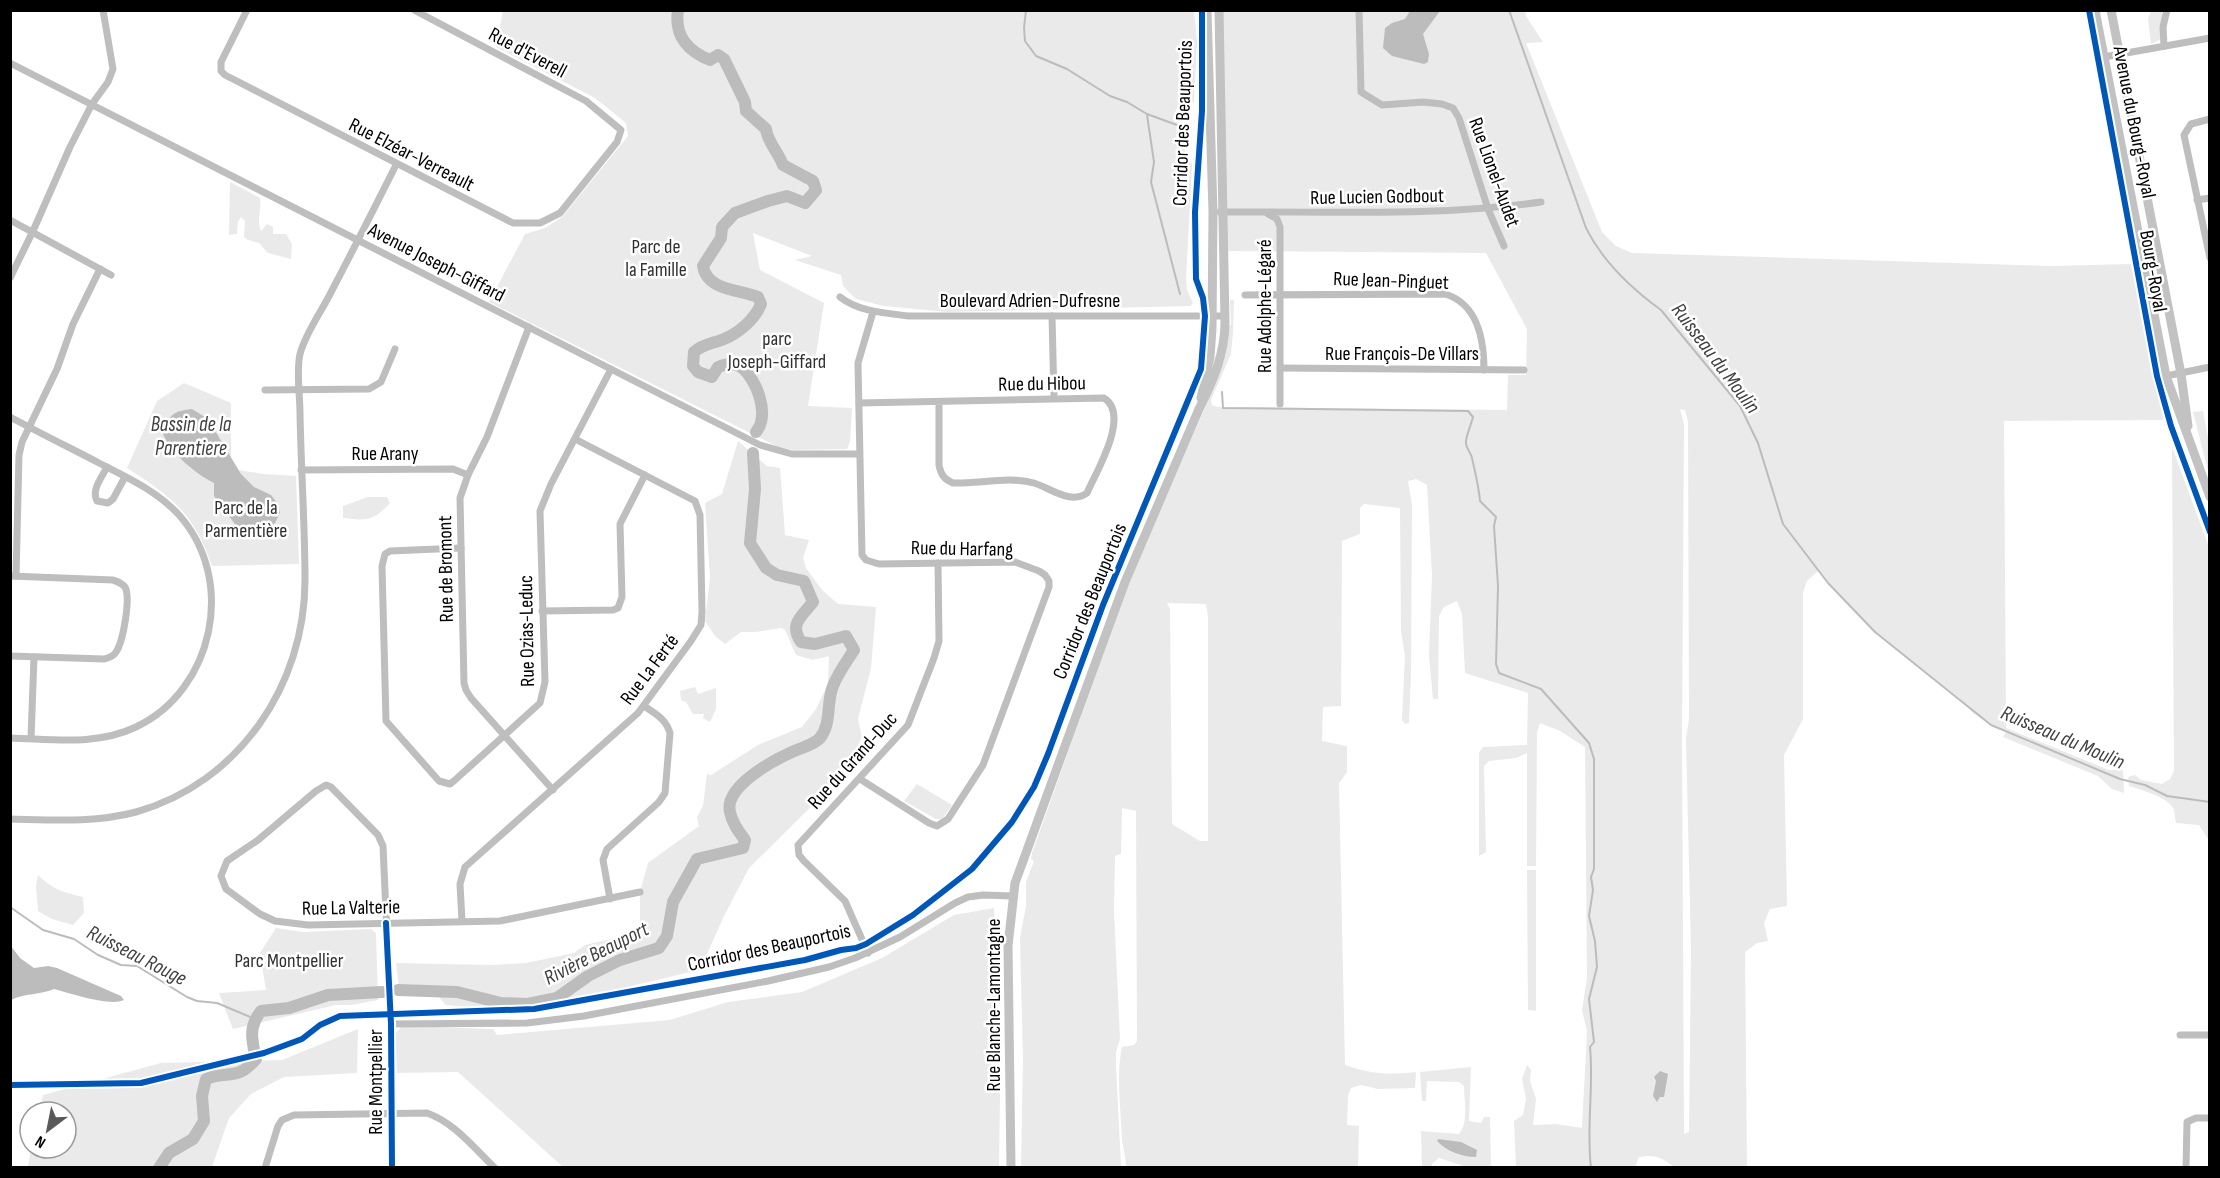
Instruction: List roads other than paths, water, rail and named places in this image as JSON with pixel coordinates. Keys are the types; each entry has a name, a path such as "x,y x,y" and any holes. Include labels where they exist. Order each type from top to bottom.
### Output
{"street":[{"path":"10,278 70,147 92,104 108,82 113,69 103,10"},
{"name":"Rue Elzéar-Verreault","path":"247,10 221,62 221,71 225,75 396,165 513,223 530,225 549,220 560,213 617,142 621,130"},
{"name":"Rue d'Everell","path":"414,10 586,101 621,130"},
{"name":"Rue Blanche-Lamontagne","path":"1011,1167 1008,946 1016,883 1125,582 1199,409 1213,382 1223,349 1225,316 1207,10"},
{"name":"Rue Blanche-Lamontagne","path":"1199,409 1210,357 1218,212 1219,10"},
{"name":"Rue Lionel-Audet","path":"1359,10 1361,92 1382,105 1423,102 1453,108 1459,118 1488,209 1504,246"},
{"name":"Avenue du Bourg-Royal","path":"2096,10 2166,376 2210,497"},
{"name":"Avenue du Bourg-Royal","path":"2111,10 2181,374 2192,450"},
{"path":"2164,46 2163,27 2167,10"},
{"path":"2104,57 2210,38"},
{"name":"Avenue Joseph-Giffard","path":"10,63 731,431 777,451 803,455 858,454"},
{"path":"2210,119 2191,124 2184,135 2210,258"},
{"path":"10,819 104,818 136,812 167,801 191,788 219,768 246,742 275,700 298,646 303,620 305,582 300,352 396,165"},
{"path":"2197,200 2210,198"},
{"name":"Rue Lucien Godbout","path":"1218,212 1435,212 1488,209 1541,202"},
{"name":"Rue Adolphe-Légaré","path":"1267,213 1277,219 1280,228 1280,404"},
{"path":"10,220 111,275"},
{"path":"10,656 104,659 116,652 121,639 125,618 126,590 121,583 113,580 13,576 14,498 22,442 57,369 73,324 100,269"},
{"name":"Rue Jean-Pinguet","path":"1245,295 1445,294 1458,298 1467,307 1480,330 1484,346 1484,370"},
{"name":"Boulevard Adrien-Dufresne","path":"840,297 846,302 873,312 947,318 1225,316"},
{"name":"Rue du Harfang","path":"860,779 929,823 937,826 948,819 983,765 1049,587 1049,581 1045,575 1015,562 879,564 866,560 862,555 858,454 858,363 873,312"},
{"path":"1052,316 1054,398"},
{"name":"Rue de Bromont","path":"529,327 487,437 468,475 460,498 466,690 553,790"},
{"path":"265,390 369,389 381,382 395,349"},
{"name":"Rue François-De Villars","path":"1280,368 1524,370"},
{"path":"2166,376 2210,368"},
{"name":"Rue Ozias-Leduc","path":"461,548 390,550 383,559 386,721 433,776 450,784 540,704 545,682 540,511 550,484 611,369"},
{"name":"Rue du Hibou","path":"859,404 1054,398 1104,398 1113,407 1114,425 1112,435 1087,493 1082,497 1068,496 1031,482 962,483 946,480 941,474 939,402"},
{"path":"10,417 107,467 165,501 180,516 201,551 211,589 212,611 205,647 191,677 173,700 155,716 135,728 110,737 85,741 10,738"},
{"name":"Rue La Ferté","path":"462,921 460,884 465,867 644,706 701,625 699,507 696,501 575,439"},
{"path":"107,467 95,490 94,496 97,501 108,503 113,499 125,477"},
{"name":"Rue Arany","path":"301,470 453,469 468,475"},
{"path":"542,611 613,610 618,608 622,597 621,524 645,475"},
{"name":"Rue du Grand-Duc","path":"868,952 845,901 804,861 798,849 803,838 908,725 934,658 940,627 938,563"},
{"path":"32,738 34,657"},
{"path":"610,899 604,854 660,802 667,784 670,734 668,727 663,719 644,706"},
{"name":"Rue La Valterie","path":"326,785 316,790 258,840 227,861 221,876 225,889 260,914 275,921 308,925 500,921 640,892"},
{"name":"Rue Montpellier","path":"326,785 332,787 378,835 383,846 391,1024 392,1167"},
{"path":"391,1024 527,1023 584,1016 798,974 829,967 868,952 900,937 968,897 1013,896"},
{"path":"2180,1035 2210,1035"},
{"path":"265,1167 278,1125 282,1120 294,1115 392,1113 427,1113 440,1117 495,1167"},
{"path":"2186,1167 2187,1122 2196,1118 2210,1118"}],"water":[{"path":"1410,11 1440,11 1423,34 1429,54 1428,62 1424,64 1392,56 1383,48 1385,28 1405,19"},
{"name":"Bassin de la Parentiere","path":"192,409 208,419 241,474 254,487 271,495 278,504 280,513 275,523 255,539 246,539 214,496 214,483 184,462 163,434 172,415"},
{"path":"11,946 20,958 34,968 48,966 57,968 121,996 124,1000 100,1001 54,989 11,1000"},
{"path":"1660,1071 1668,1074 1664,1097 1660,1097 1657,1102 1653,1096 1656,1081 1654,1077"},
{"path":"1438,1139 1461,1142 1477,1150 1476,1157 1460,1155 1441,1145"}],"waterway":[{"name":"Rivière Beauport","path":"678,10 678,28 684,41 695,52 710,60 718,55 724,59 745,102 746,111 766,129 768,138 783,165 813,181 816,190 805,203 787,196 735,213 722,227 721,238 703,266 706,274 717,285 758,297 761,304 755,315 741,329 720,341 697,349 694,352 693,366 698,372 712,377 718,367 727,364 738,365 747,373 756,388 762,407 760,425 756,432"},
{"path":"1026,10 1025,41 1036,56 1067,69 1110,96 1127,102 1147,114 1185,128"},
{"name":"Ruisseau du Moulin","path":"1509,10 1586,228 1609,262 1639,293 1661,310 1740,406 1758,443 1783,524 1828,583 1875,632 1991,725 2120,779 2145,785 2167,796 2210,802"},
{"path":"1147,115 1154,162 1151,182 1180,294"},
{"path":"1222,392 1223,408 1468,411 1473,417 1466,446 1472,458 1480,501 1496,517 1494,526 1498,586 1496,664 1499,673 1541,689 1589,743 1594,759 1594,869 1591,877 1593,890 1589,916 1595,941 1597,967 1589,999 1594,1042 1590,1047 1591,1168"},
{"name":"Rivière Beauport","path":"398,990 457,992 501,1003 528,1004 557,998 588,976 620,960 659,948 667,936 673,902 697,859 743,848 745,840 734,824 730,812 730,803 734,793 762,768 814,743 824,732 833,686 854,650 846,636 815,644 801,642 796,625 813,602 804,581 777,575 766,568 750,543 755,489 753,453"},
{"name":"Ruisseau Rouge","path":"10,907 43,930 74,939 98,955 121,965 137,966 187,997 197,1001 217,1003 255,1019"},
{"name":"Rivière Beauport","path":"159,1168 169,1153 193,1139 204,1121 202,1096 206,1079 243,1071 256,1059 252,1040 253,1028 261,1011 289,1008 328,995 382,992"}],"park label":[{"name":"Parc de la Famille","path":"656,258"},
{"name":"parc Joseph-Giffard","path":"777,350"},
{"name":"Parc de la Parmentière","path":"246,518"},
{"name":"Parc Montpellier","path":"289,960"}]}
